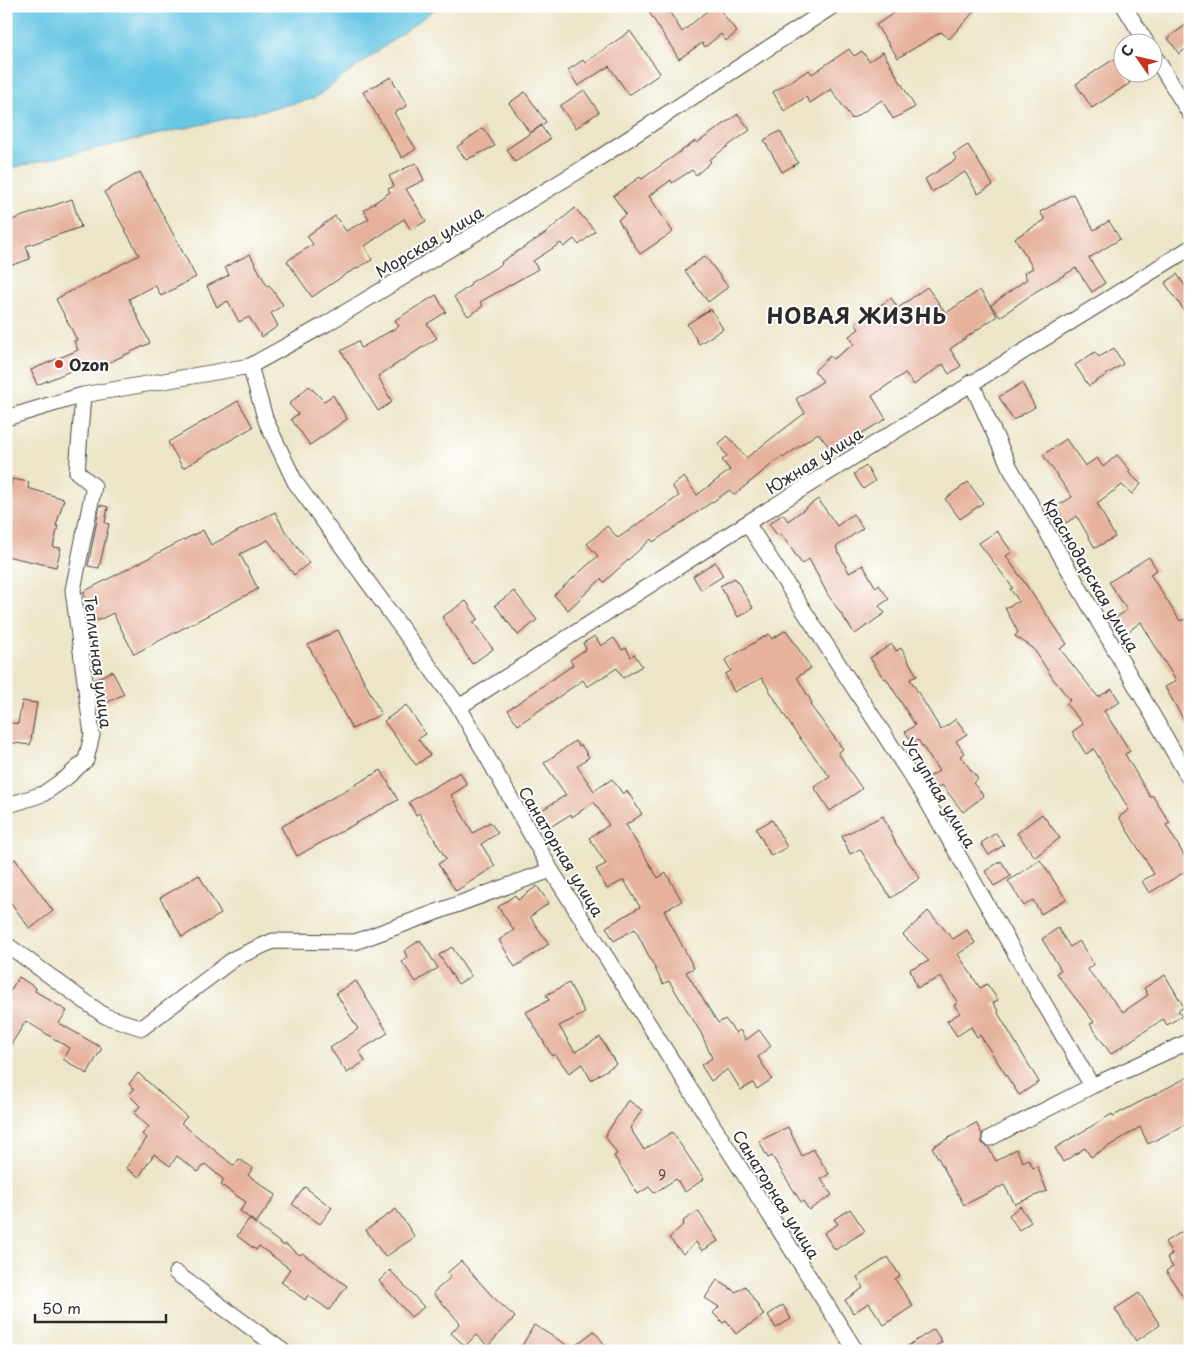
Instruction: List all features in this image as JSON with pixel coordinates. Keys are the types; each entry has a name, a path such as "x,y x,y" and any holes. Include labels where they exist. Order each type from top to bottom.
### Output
{"street":[{"name":"Морская улица","path":"6,418 83,395 250,366 326,324 585,167 833,6"},
{"path":"1124,6 1140,32"},
{"path":"1164,71 1190,114"},
{"name":"Южная улица","path":"459,707 747,522 1190,248"},
{"name":"Санаторная улица","path":"250,366 266,421 295,482 459,707 551,870 856,1351"},
{"name":"Краснодарская улица","path":"971,382 1009,466 1190,780"},
{"name":"Тепличная улица","path":"7,805 43,794 66,778 86,760 92,735 73,590 94,486 77,472 83,395"},
{"name":"Уступная улица","path":"747,522 924,796 1092,1086"},
{"path":"6,944 105,1016 142,1028 235,958 273,941 355,942 551,870"},
{"path":"990,1138 1092,1086 1190,1041"},
{"path":"176,1273 283,1351"}],"water":[{"path":"6,6 439,6 313,99 6,169"}],"building":[{"path":"658,6 666,6 682,32 713,6 717,6 737,32 726,41 721,34 705,47 702,43 679,59 649,12"},
{"path":"904,6 979,6 949,39 941,32 898,58 876,25"},
{"path":"1190,22 1190,46 1179,54 1168,38"},
{"path":"630,31 660,73 629,95 609,66 578,86 568,70 583,60 585,63"},
{"path":"849,49 854,56 862,51 869,61 883,52 915,107 893,119 882,100 852,119 831,89 810,103 806,97 784,111 773,92 809,70 812,74"},
{"path":"1114,59 1114,82 1130,83 1092,108 1076,84"},
{"path":"391,77 407,106 394,113 416,149 402,158 363,92"},
{"path":"584,90 599,112 576,128 560,106"},
{"path":"525,92 546,122 530,133 509,103"},
{"path":"738,114 750,130 709,160 711,162 696,175 692,170 672,183 671,180 649,196 673,232 640,254 618,220 626,214 613,196 640,177 642,179 695,141 697,143"},
{"path":"541,126 550,139 515,162 507,149"},
{"path":"483,128 495,146 466,160 457,147"},
{"path":"780,131 798,163 782,172 764,140"},
{"path":"968,145 993,185 978,194 965,172 932,192 925,179 957,159 953,154"},
{"path":"416,163 424,180 406,189 426,221 411,230 404,219 365,246 372,260 346,274 312,297 287,261 313,244 307,236 335,216 346,231 369,219 364,210 390,192 388,189 394,186 389,176"},
{"path":"140,172 196,277 161,296 155,285 129,299 150,343 89,372 85,365 37,385 31,370 78,350 74,341 77,340 56,299 139,255 104,192"},
{"path":"1073,194 1094,230 1109,221 1120,239 1089,258 1105,283 1092,292 1076,268 1035,292 1000,317 991,305 1027,279 1024,273 1033,268 1015,238 1045,220 1040,212"},
{"path":"72,199 81,227 26,246 30,259 6,267 6,222"},
{"path":"575,208 595,231 579,245 574,239 564,247 561,243 533,261 538,269 480,302 483,306 468,316 454,297 471,285 470,283 502,264 501,262 546,233"},
{"path":"250,254 267,286 269,285 283,305 271,313 278,326 262,337 249,317 239,322 228,301 217,307 207,286 229,275 225,267"},
{"path":"705,256 728,287 708,302 685,271"},
{"path":"1177,274 1190,293 1190,319 1165,283"},
{"path":"927,287 946,313 980,290 997,316 950,349 961,366 949,374 943,364 914,385 905,373 872,396 886,419 834,453 818,433 783,458 782,456 734,495 730,490 653,542 651,539 604,582 601,579 568,610 554,595 598,556 587,544 607,526 618,538 679,496 672,486 684,477 697,495 730,470 722,460 727,456 718,444 728,436 746,458 805,413 796,399 823,381 814,371 830,356 833,359 854,344 849,336 859,329 855,323 891,298 898,308"},
{"path":"436,295 446,312 427,324 437,338 378,376 392,402 378,411 341,351 358,341 361,348 399,326 395,320"},
{"path":"711,309 723,329 699,344 687,324"},
{"path":"1114,348 1123,364 1089,386 1075,365 1095,352 1099,357"},
{"path":"1022,383 1035,407 1013,420 999,397"},
{"path":"309,386 324,401 333,395 347,419 310,445 291,419 298,414 289,404"},
{"path":"238,401 253,427 183,468 168,442"},
{"path":"1066,439 1085,466 1097,458 1103,467 1117,455 1130,470 1128,472 1141,484 1132,494 1122,485 1097,503 1115,537 1095,548 1077,516 1066,523 1056,507 1072,497 1043,455"},
{"path":"866,466 875,481 863,489 854,474"},
{"path":"12,479 29,482 28,488 64,499 56,526 58,526 53,547 61,548 56,567 6,556 6,495 9,495"},
{"path":"968,482 983,503 960,519 945,499"},
{"path":"818,499 837,526 853,514 863,528 836,547 849,573 863,565 876,588 879,585 889,599 879,606 885,613 855,634 828,595 809,559 802,564 781,534 778,536 769,524 783,514 788,521"},
{"path":"100,505 108,507 105,523 109,524 99,568 88,566"},
{"path":"275,512 285,531 309,563 294,575 268,540 240,554 258,589 134,654 113,613 97,621 83,592 203,530 211,545"},
{"path":"997,531 1012,552 1006,556 1067,644 1060,649 1098,697 1112,689 1120,702 1104,711 1130,751 1125,754 1150,797 1152,795 1170,823 1166,825 1190,865 1190,869 1149,893 1142,881 1154,874 1119,817 1129,810 1094,749 1086,754 1072,732 1083,724 1066,704 1070,700 1033,648 1015,636 1018,632 1005,608 1019,601 1010,589 1013,588 979,543"},
{"path":"1149,557 1157,570 1150,574 1180,621 1185,619 1190,627 1190,731 1165,687 1176,681 1141,622 1125,634 1114,619 1127,610 1109,582"},
{"path":"715,562 723,576 701,590 693,576"},
{"path":"735,578 753,608 738,617 720,586"},
{"path":"514,591 537,620 518,635 495,605"},
{"path":"466,601 478,619 473,622 493,649 472,664 442,617"},
{"path":"338,630 381,714 352,729 308,645"},
{"path":"786,630 811,668 797,677 812,703 810,705 843,749 838,753 862,789 830,811 814,787 830,777 793,729 762,678 734,692 725,674 731,671 725,660 769,634 772,639"},
{"path":"595,636 601,646 614,638 622,650 626,648 631,657 634,654 642,666 623,678 617,668 587,687 583,680 518,725 508,710 573,665 570,660 586,649 583,643"},
{"path":"892,644 896,651 901,648 917,676 910,679 941,730 956,719 967,734 956,741 964,753 960,756 978,779 973,783 984,796 963,812 942,785 934,790 927,778 939,771 918,740 913,743 905,732 915,725 886,678 884,679 870,658"},
{"path":"112,671 124,694 106,703 94,680"},
{"path":"22,701 37,703 30,745 6,742 6,722 18,724"},
{"path":"406,705 426,734 418,739 430,755 416,765 384,721"},
{"path":"575,741 579,746 581,745 589,757 577,766 594,791 612,779 623,794 627,791 642,814 626,825 658,878 666,873 682,901 664,911 694,968 686,972 718,1023 725,1019 736,1033 740,1030 746,1040 759,1030 771,1046 758,1057 772,1079 757,1089 753,1083 741,1090 728,1069 711,1081 701,1065 712,1058 701,1033 669,981 663,984 635,929 614,941 606,927 640,907 624,880 607,889 596,869 606,864 589,838 609,825 594,802 572,817 571,814 547,829 537,813 566,795 544,763"},
{"path":"381,770 398,800 297,856 281,827"},
{"path":"460,772 467,785 451,795 473,833 490,822 498,833 481,844 495,866 456,891 438,864 446,859 419,813 416,815 409,802"},
{"path":"1042,814 1060,838 1035,857 1017,833"},
{"path":"883,816 896,844 920,878 891,898 860,849 850,854 842,836"},
{"path":"772,820 787,847 771,856 756,829"},
{"path":"996,833 1004,845 989,855 981,843"},
{"path":"15,859 53,911 30,929 6,896 6,865"},
{"path":"1040,860 1066,899 1041,914 1033,900 1024,906 1008,881"},
{"path":"1001,861 1011,876 994,886 985,871"},
{"path":"199,875 221,914 182,937 160,898"},
{"path":"537,886 549,903 530,917 549,944 515,967 499,940 514,930 498,907 515,895 518,900"},
{"path":"928,911 953,939 967,930 975,943 958,954 980,988 987,984 998,1000 993,1003 998,1013 1039,1082 1019,1095 980,1035 977,1037 971,1027 957,1036 947,1021 960,1013 954,1005 958,1003 941,977 917,988 910,969 929,961 903,935"},
{"path":"1058,928 1070,947 1079,941 1094,964 1087,969 1123,1012 1148,995 1144,988 1165,975 1184,1007 1178,1011 1182,1016 1167,1025 1163,1019 1111,1054 1090,1024 1094,1022 1056,973 1061,970 1042,939"},
{"path":"420,940 438,968 416,982 402,962 408,958 404,951"},
{"path":"452,947 471,976 458,984 439,955"},
{"path":"19,977 36,988 35,991 67,1011 59,1023 102,1048 87,1074 63,1059 69,1048 26,1021 6,1052 6,997"},
{"path":"356,981 388,1033 359,1051 365,1061 347,1073 330,1048 358,1029 336,993"},
{"path":"569,983 585,1013 559,1026 575,1052 600,1037 616,1064 591,1080 582,1064 569,1073 555,1054 552,1056 526,1012 549,1000 546,995"},
{"path":"138,1073 187,1117 181,1123 234,1166 239,1159 253,1168 248,1175 276,1195 256,1223 240,1211 246,1202 221,1185 224,1180 205,1164 198,1172 177,1156 170,1166 154,1154 139,1177 126,1168 147,1138 142,1134 149,1127 134,1113 140,1106 129,1095 134,1089 129,1084"},
{"path":"1190,1076 1190,1122 1148,1144 1140,1127 1091,1157 1085,1148 1063,1162 1055,1148 1112,1114 1113,1116"},
{"path":"628,1100 642,1110 630,1128 644,1150 672,1132 704,1179 685,1192 676,1179 654,1193 649,1187 638,1194 614,1156 617,1154 605,1136"},
{"path":"976,1123 982,1134 982,1143 988,1147 996,1161 1016,1149 1023,1162 1028,1159 1033,1168 1037,1166 1047,1191 1015,1204 1004,1185 964,1205 932,1147"},
{"path":"788,1127 802,1156 813,1149 829,1174 821,1179 832,1195 809,1210 803,1201 801,1202 772,1156 768,1158 759,1141"},
{"path":"305,1187 332,1208 320,1224 292,1204"},
{"path":"1020,1206 1031,1222 1019,1230 1009,1215"},
{"path":"396,1209 415,1237 385,1257 366,1230"},
{"path":"850,1209 865,1231 835,1250 824,1233 838,1224 834,1219"},
{"path":"698,1211 718,1241 702,1251 696,1242 683,1254 669,1238 684,1224 683,1221"},
{"path":"249,1219 284,1246 285,1244 300,1255 302,1253 347,1286 329,1310 308,1295 305,1300 281,1282 290,1269 259,1246 256,1250 237,1236"},
{"path":"1190,1227 1190,1307 1166,1271 1173,1267 1167,1258 1172,1254 1165,1242"},
{"path":"888,1257 900,1276 895,1279 913,1306 884,1325 869,1303 853,1313 845,1300 863,1288 857,1277"},
{"path":"461,1261 492,1296 515,1317 488,1346 476,1335 465,1346 451,1333 460,1323 433,1293 451,1277 447,1273"},
{"path":"390,1270 424,1307 411,1317 379,1281"},
{"path":"717,1280 736,1292 745,1286 764,1315 736,1334 726,1321 723,1323 713,1313 719,1307 705,1298"},
{"path":"1139,1293 1160,1325 1136,1341 1115,1309"},
{"path":"783,1305 791,1319 776,1328 768,1315"},
{"path":"534,1325 572,1348 594,1331 610,1351 519,1351"},
{"path":"934,1329 942,1342 928,1351 900,1351"}],"place":[{"name":"Ozon","path":"59,364"}],"district":[{"name":"НОВАЯ ЖИЗНЬ","path":"857,315"}]}
